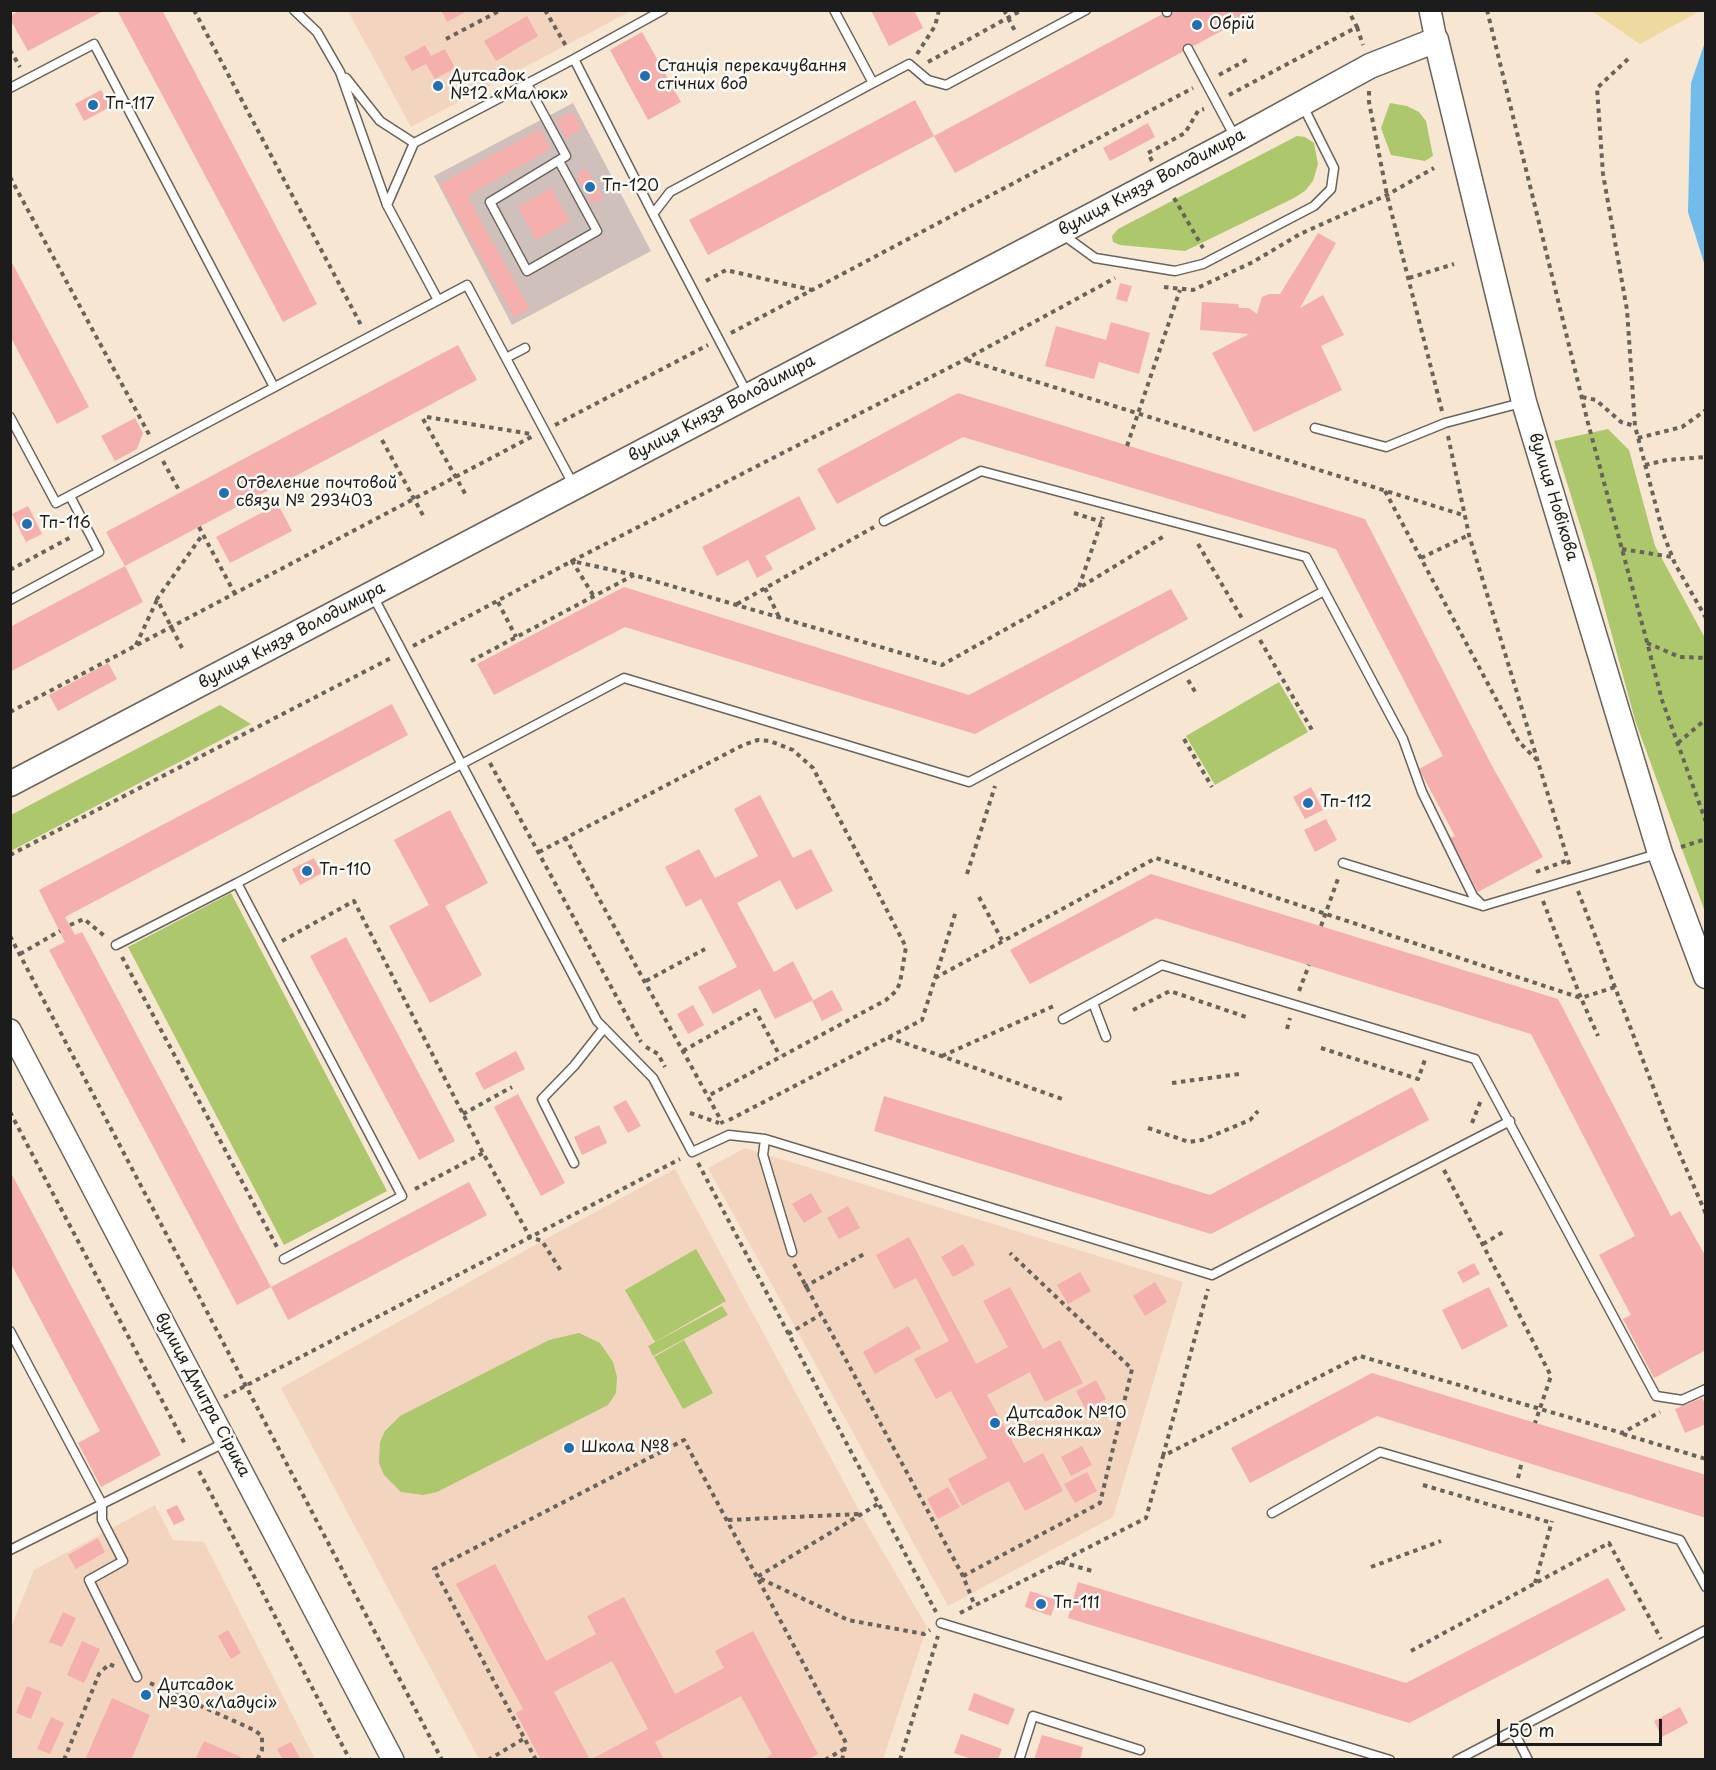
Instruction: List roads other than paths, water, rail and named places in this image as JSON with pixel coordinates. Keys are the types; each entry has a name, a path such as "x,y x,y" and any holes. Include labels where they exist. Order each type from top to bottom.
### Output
{"main road":[{"name":"вулиця Князя Володимира","path":"10,784 1237,139 1301,102 1370,66 1436,39"},
{"name":"вулиця Новікова","path":"1436,39 1524,402 1660,854 1706,976"}],"street":[{"name":"вулиця Новікова","path":"1430,10 1436,39"},
{"name":"вулиця Дмитра Сірика","path":"10,1030 393,1760"}],"lane":[{"path":"294,10 316,32 340,72 380,121 414,143"},
{"path":"387,205 414,143 663,10"},
{"path":"834,10 873,83"},
{"path":"653,214 670,192 873,83 912,67 928,80 946,85 1086,10"},
{"path":"10,88 94,44 274,387"},
{"path":"1188,50 1237,139"},
{"path":"574,59 748,396"},
{"path":"340,72 387,205 438,300"},
{"path":"527,84 566,156 490,202 527,271 597,231 559,161"},
{"path":"1059,232 1095,258 1175,271 1210,260 1314,206 1331,189 1334,168 1301,102"},
{"path":"10,417 56,503 467,285 574,487"},
{"path":"506,358 525,348"},
{"path":"1315,428 1386,447 1445,423 1524,402"},
{"path":"884,521 981,471 1306,557 1403,739 1422,792 1473,896 1483,906"},
{"path":"10,600 99,552 70,496"},
{"path":"116,945 624,678 969,782 1324,591"},
{"path":"371,594 597,1021 653,1078 692,1152 729,1135 765,1139 1212,1275 1510,1121"},
{"path":"1343,863 1483,906 1660,854"},
{"path":"237,883 402,1196 284,1259"},
{"path":"1063,1019 1162,964 1475,1059 1656,1396 1682,1400 1706,1389"},
{"path":"1093,1003 1106,1037"},
{"path":"574,1163 542,1099 574,1066 604,1028"},
{"path":"765,1139 763,1155 792,1252"},
{"path":"10,1331 102,1504 102,1520 123,1561 89,1580 137,1677"},
{"path":"10,1550 227,1442"},
{"path":"1272,1513 1380,1452 1680,1540 1706,1587"},
{"path":"941,1623 1390,1760"},
{"path":"1457,1760 1706,1630"},
{"path":"1019,1760 1033,1716 1140,1750"},
{"path":"1513,1730 1528,1760"}],"water":[{"path":"1705,42 1705,266 1688,212 1691,83"}],"place":[{"name":"Обрiй","path":"1197,25"},
{"name":"Станція перекачування стічних вод","path":"645,76"},
{"name":"Дитсадок №12 «Малюк»","path":"438,86"},
{"name":"Тп-117","path":"93,105"},
{"name":"Тп-120","path":"590,187"},
{"name":"Отделение почтовой связи № 293403","path":"224,493"},
{"name":"Тп-116","path":"27,524"},
{"name":"Тп-112","path":"1308,803"},
{"name":"Тп-110","path":"307,871"},
{"name":"Дитсадок №10 «Веснянка»","path":"995,1423"},
{"name":"Школа №8","path":"569,1448"},
{"name":"Тп-111","path":"1041,1604"},
{"name":"Дитсадок №30 «Ладусі»","path":"146,1695"}]}
